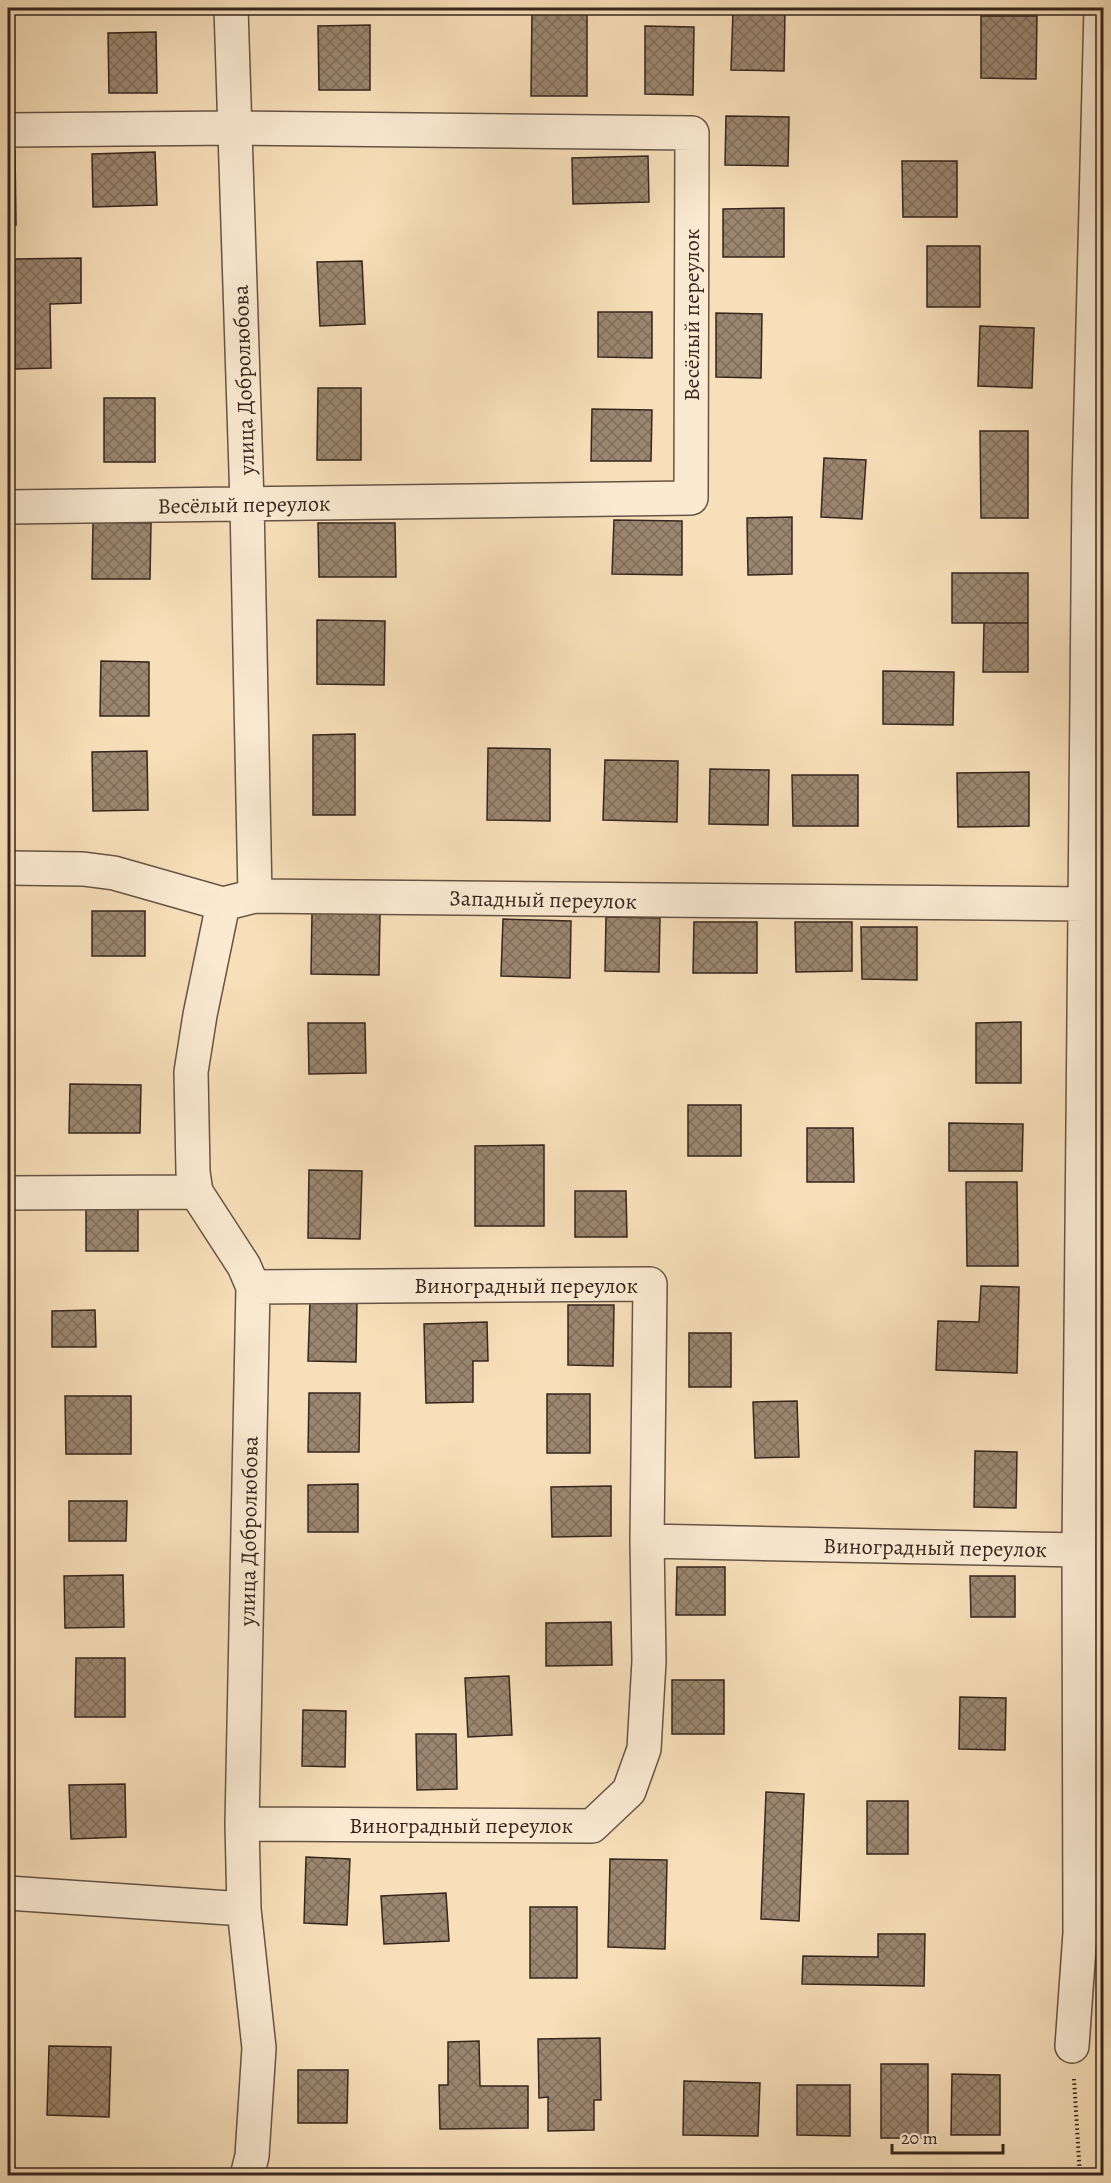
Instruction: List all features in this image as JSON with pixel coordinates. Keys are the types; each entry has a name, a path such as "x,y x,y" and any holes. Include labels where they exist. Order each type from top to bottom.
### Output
{"street":[{"name":"улица Добролюбова","path":"231,8 247,503 255,896"},
{"path":"1072,2046 1080,1933 1079,1550 1091,916 1089,486 1101,8"},
{"name":"Весёлый переулок","path":"8,130 235,128 692,133 691,498 8,507"},
{"name":"Западный переулок","path":"8,868 83,869 114,873 223,904 255,896 1091,916"},
{"name":"улица Добролюбова","path":"223,904 200,1015 191,1072 193,1172 196,1192 244,1266 253,1287 242,1824 244,1910 259,2048 252,2156 247,2175"},
{"path":"8,1192 196,1192"},
{"name":"Виноградный переулок","path":"242,1824 592,1826 629,1791 644,1749 649,1661 647,1541 650,1284 253,1287"},
{"name":"Виноградный переулок","path":"647,1541 1079,1550"},
{"path":"8,1893 244,1910"}],"path":[{"path":"1072,2046 1080,2175"}],"building":[{"path":"532,11 587,12 587,96 531,96"},
{"path":"733,11 785,12 784,71 731,70"},
{"path":"981,16 1037,16 1036,79 981,78"},
{"path":"370,25 370,90 319,90 318,26"},
{"path":"645,26 694,27 693,95 645,94"},
{"path":"156,32 157,93 109,93 108,33"},
{"path":"726,116 789,117 788,166 725,165"},
{"path":"8,151 15,151 16,225 8,225"},
{"path":"155,152 157,205 93,207 92,154"},
{"path":"648,156 649,202 573,204 572,158"},
{"path":"902,161 957,161 957,217 903,217"},
{"path":"784,208 784,257 723,257 723,209"},
{"path":"927,246 980,246 980,307 927,307"},
{"path":"81,258 81,303 50,304 51,368 15,369 15,259"},
{"path":"362,261 365,324 320,326 317,262"},
{"path":"598,312 652,312 652,358 598,357"},
{"path":"716,313 762,314 761,378 716,377"},
{"path":"980,326 1034,328 1032,388 978,386"},
{"path":"318,388 361,388 361,460 317,460"},
{"path":"104,398 155,398 155,462 104,462"},
{"path":"8,404 12,404 13,461 8,461"},
{"path":"592,409 652,410 651,461 591,461"},
{"path":"980,431 1028,431 1028,518 981,518"},
{"path":"824,458 866,460 862,519 821,517"},
{"path":"792,517 792,574 748,575 747,518"},
{"path":"614,520 682,521 682,575 612,574"},
{"path":"93,522 151,523 150,579 92,579"},
{"path":"318,523 395,523 396,577 319,577"},
{"path":"952,573 1028,573 1028,623 952,623"},
{"path":"317,620 385,621 384,685 317,684"},
{"path":"984,623 1028,623 1028,672 983,672"},
{"path":"101,661 149,662 149,716 100,716"},
{"path":"883,671 954,672 953,725 883,724"},
{"path":"355,734 355,815 313,815 313,735"},
{"path":"488,748 550,749 550,821 487,820"},
{"path":"147,751 148,810 93,811 92,752"},
{"path":"605,760 678,761 677,822 603,820"},
{"path":"710,769 769,770 768,825 709,824"},
{"path":"1029,772 1029,826 958,827 957,773"},
{"path":"792,775 858,775 858,826 793,826"},
{"path":"92,911 145,911 145,956 92,956"},
{"path":"312,913 380,914 379,975 311,974"},
{"path":"606,917 660,918 659,972 605,971"},
{"path":"503,919 571,921 570,978 501,976"},
{"path":"694,922 757,922 757,973 693,973"},
{"path":"795,922 852,922 852,971 796,972"},
{"path":"861,927 917,927 917,980 862,979"},
{"path":"1021,1022 1021,1083 976,1083 976,1023"},
{"path":"308,1023 365,1023 366,1073 309,1074"},
{"path":"70,1084 141,1085 140,1133 69,1133"},
{"path":"688,1105 741,1105 741,1156 688,1156"},
{"path":"949,1123 1023,1124 1022,1171 949,1171"},
{"path":"807,1128 853,1128 854,1182 807,1182"},
{"path":"544,1145 544,1226 475,1226 475,1146"},
{"path":"309,1170 362,1171 360,1239 308,1238"},
{"path":"966,1182 1017,1182 1018,1266 967,1266"},
{"path":"575,1191 626,1191 627,1237 575,1237"},
{"path":"86,1208 138,1208 138,1251 86,1251"},
{"path":"981,1286 1019,1287 1017,1373 936,1370 938,1321 979,1322"},
{"path":"310,1300 357,1301 356,1362 308,1361"},
{"path":"568,1305 614,1305 613,1366 568,1365"},
{"path":"95,1310 96,1347 52,1347 52,1311"},
{"path":"487,1322 488,1361 473,1361 473,1402 426,1403 424,1324"},
{"path":"689,1333 731,1333 731,1387 689,1387"},
{"path":"309,1393 360,1393 359,1452 308,1452"},
{"path":"547,1394 590,1394 590,1453 547,1453"},
{"path":"65,1396 131,1396 131,1454 66,1454"},
{"path":"797,1401 799,1457 755,1458 753,1402"},
{"path":"975,1451 1017,1452 1016,1508 974,1507"},
{"path":"358,1484 358,1532 308,1532 308,1485"},
{"path":"611,1486 611,1536 552,1537 551,1487"},
{"path":"69,1501 127,1501 126,1541 69,1541"},
{"path":"677,1567 725,1567 725,1615 676,1615"},
{"path":"123,1575 124,1627 65,1628 64,1576"},
{"path":"970,1576 1015,1576 1015,1617 971,1617"},
{"path":"611,1622 612,1665 546,1666 546,1623"},
{"path":"76,1658 125,1658 125,1717 75,1717"},
{"path":"509,1676 512,1735 468,1737 465,1678"},
{"path":"672,1680 724,1680 724,1734 672,1734"},
{"path":"960,1697 1006,1698 1005,1750 959,1749"},
{"path":"303,1710 346,1711 345,1767 302,1766"},
{"path":"416,1734 456,1734 457,1789 417,1790"},
{"path":"125,1784 126,1837 71,1839 69,1785"},
{"path":"766,1792 804,1794 799,1921 761,1919"},
{"path":"867,1801 908,1801 908,1854 867,1854"},
{"path":"306,1857 350,1859 347,1925 304,1923"},
{"path":"610,1859 667,1860 665,1949 608,1947"},
{"path":"446,1893 449,1941 384,1944 381,1896"},
{"path":"530,1907 577,1907 577,1978 530,1978"},
{"path":"878,1934 925,1934 924,1986 802,1984 803,1956 878,1957"},
{"path":"600,2038 601,2100 594,2100 594,2130 548,2131 548,2097 539,2098 538,2039"},
{"path":"479,2041 480,2086 528,2086 528,2128 440,2129 439,2085 448,2085 448,2042"},
{"path":"49,2046 111,2047 109,2117 47,2115"},
{"path":"881,2064 928,2064 928,2138 881,2138"},
{"path":"298,2070 348,2070 347,2123 298,2123"},
{"path":"952,2074 1000,2075 1000,2135 951,2135"},
{"path":"684,2081 760,2083 758,2136 683,2135"},
{"path":"797,2085 850,2085 850,2136 797,2135"}]}
